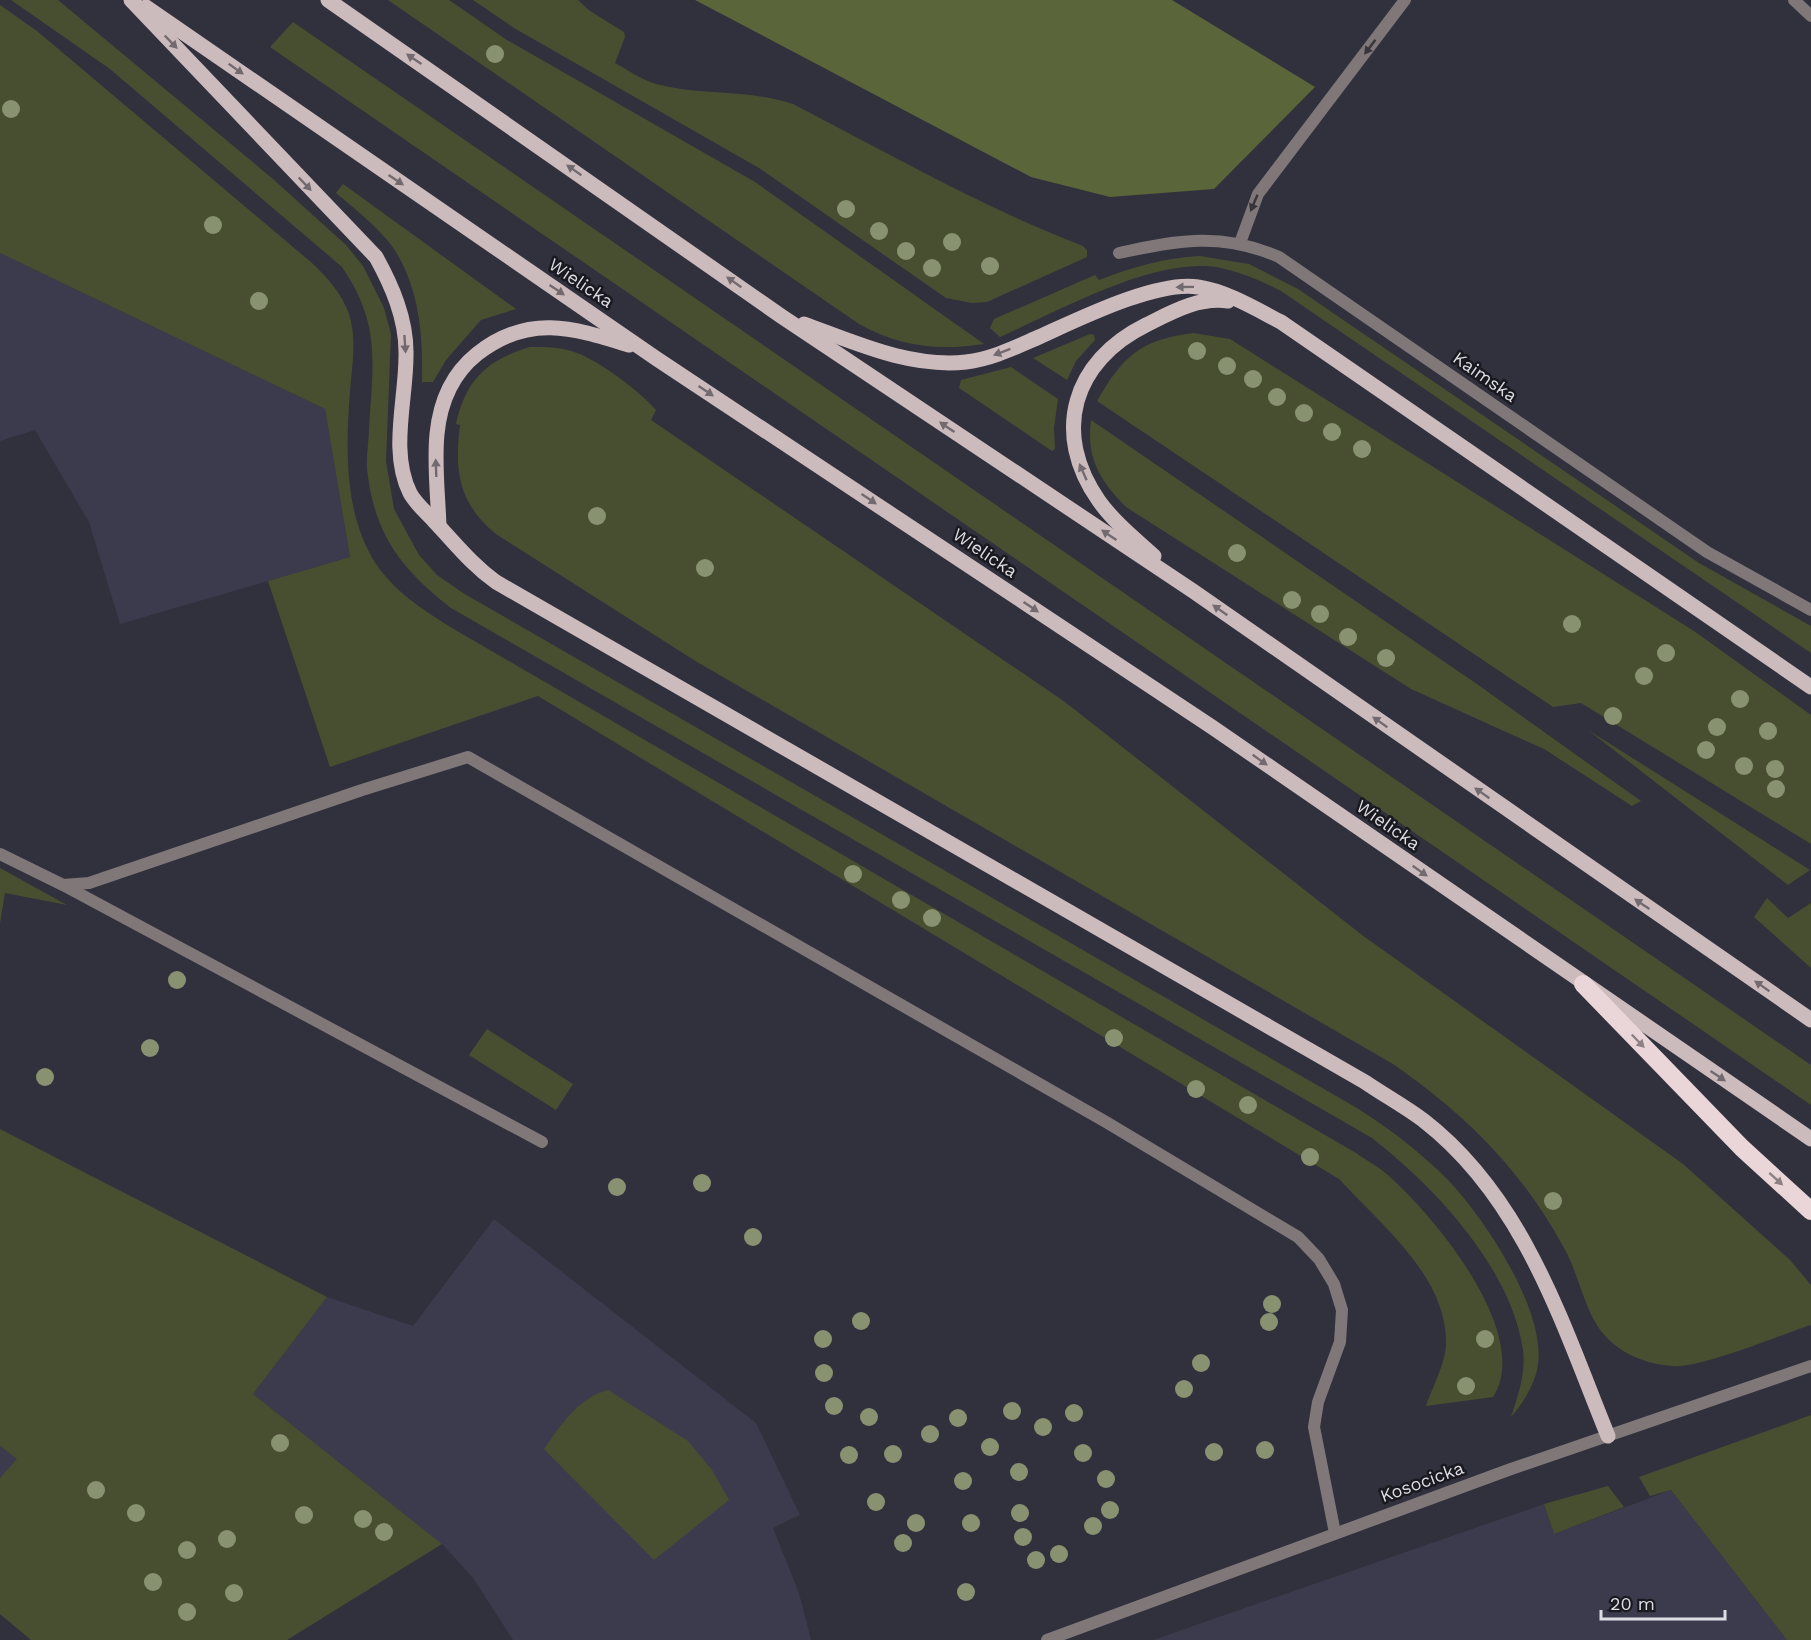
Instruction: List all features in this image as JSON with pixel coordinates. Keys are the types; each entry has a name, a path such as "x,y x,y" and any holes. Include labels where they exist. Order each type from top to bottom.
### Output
{"highway":[{"path":"1583,984 1742,1148 1811,1211"}],"main road":[{"path":"130,0 376,257 388,280 405,332 406,352 400,453 410,495 472,564 496,582 1365,1082 1423,1121 1479,1176 1508,1212 1551,1295 1608,1436"},
{"name":"Wielicka","path":"136,0 657,359 1212,727 1811,1139"},
{"path":"328,0 782,316 1193,591 1811,1020"},
{"path":"782,316 886,354 954,363 986,358 1007,351 1085,316 1163,289 1182,285 1199,287 1281,322 1811,687"},
{"path":"1193,591 1119,524 1100,502 1079,463 1073,438 1076,399 1086,377 1111,346 1131,332 1179,308 1200,302 1219,300 1240,303"},
{"path":"439,526 436,461 437,433 443,407 450,385 464,365 497,339 516,331 562,328 631,346 657,359"}],"street":[{"path":"1240,243 1258,194 1405,0"},
{"path":"1794,0 1811,16"},
{"name":"Kaimska","path":"1119,253 1173,241 1223,240 1240,243 1279,257 1707,552 1811,610"},
{"path":"63,885 89,883 362,790 468,757 1096,1116 1298,1237 1319,1259 1334,1284 1342,1310 1340,1342 1318,1402 1314,1427 1335,1533"},
{"path":"0,854 63,885 542,1142"},
{"name":"Kosocicka","path":"1047,1640 1335,1533 1811,1366"}],"shaded area":[{"path":"0,253 325,409 350,557 120,624 89,522 35,430 0,441"},
{"path":"494,1219 756,1423 800,1515 773,1528 799,1593 811,1640 513,1640 473,1578 442,1544 253,1394 327,1297 413,1326"},
{"path":"0,1446 18,1459 0,1478"},
{"path":"1671,1490 1787,1640 1153,1640 1544,1504 1554,1534"}],"green space":[{"path":"11,0 58,0 273,179 346,245 363,266 384,308 391,334 386,461 394,509 419,555 437,575 463,593 1357,1108 1404,1141 1437,1169 1462,1196 1496,1243 1525,1298 1534,1326 1539,1351 1536,1374 1526,1397 1511,1417 1521,1384 1524,1359 1516,1319 1503,1289 1487,1260 1444,1205 1420,1180 1372,1138 451,608 418,579 393,548 376,513 367,469 372,344 363,307 342,267 110,69"},
{"path":"388,0 449,0 507,40 755,182 984,344 951,347 920,345 890,338 859,324"},
{"path":"473,0 578,0 590,11 624,32 625,37 615,63 640,77 673,88 759,96 793,104 972,197 1083,246 1087,250 1087,257 987,302 972,303 946,298 759,168 514,28"},
{"path":"695,0 1172,0 1315,87 1214,189 1110,197 1031,177"},
{"path":"0,5 37,31 312,263 338,293 349,314 353,333 348,452 355,514 361,533 376,564 405,596 452,628 1382,1170 1409,1195 1453,1248 1490,1311 1500,1342 1502,1371 1493,1397 1426,1406 1441,1368 1446,1345 1444,1320 1436,1297 1409,1254 1339,1179 538,696 330,767 268,581 350,557 325,409 0,253"},
{"path":"293,22 1811,1065 1811,1105 270,47"},
{"path":"343,184 516,309 481,320 446,360 433,382 422,382 421,332 415,299 404,267 384,236 336,193"},
{"path":"1200,256 1249,264 1298,289 1699,563 1811,626 1811,653 1281,291 1237,272 1196,266 1168,270 1109,288 1000,337 990,328 994,319 1095,275 1099,280 1148,264"},
{"path":"1193,333 1230,339 1694,631 1811,715 1811,844 1581,703 1553,707 1097,401 1116,372 1135,353 1159,340"},
{"path":"1090,334 1094,335 1095,340 1076,361 1067,380 1033,358"},
{"path":"530,347 571,351 596,362 619,378 656,410 651,420 1065,702 1362,935 1683,1164 1790,1260 1811,1285 1811,1325 1720,1357 1685,1366 1652,1363 1624,1351 1608,1339 1595,1322 1564,1248 1529,1193 1490,1146 1420,1083 1393,1064 697,662 496,534 474,511 462,486 458,457 460,425 456,424 460,408 472,383 490,365"},
{"path":"1011,367 1058,399 1054,428 1055,449 1052,451 959,388 961,380"},
{"path":"1091,420 1474,682 1641,801 1632,806 1544,749 1411,689 1126,507 1109,488 1097,468 1091,446"},
{"path":"1588,730 1810,870 1788,885"},
{"path":"0,868 67,905 5,893 0,923"},
{"path":"1767,898 1788,918 1811,903 1811,968 1754,917"},
{"path":"487,1029 573,1084 556,1110 469,1055"},
{"path":"0,1129 327,1297 253,1394 442,1544 287,1640 31,1640 0,1614 0,1478 17,1459 0,1446"},
{"path":"608,1390 688,1441 712,1470 729,1500 654,1560 544,1449 579,1406 597,1394"},
{"path":"1811,1415 1811,1640 1787,1640 1671,1490 1650,1496 1639,1477"},
{"path":"1608,1486 1624,1507 1554,1534 1544,1504"}]}
